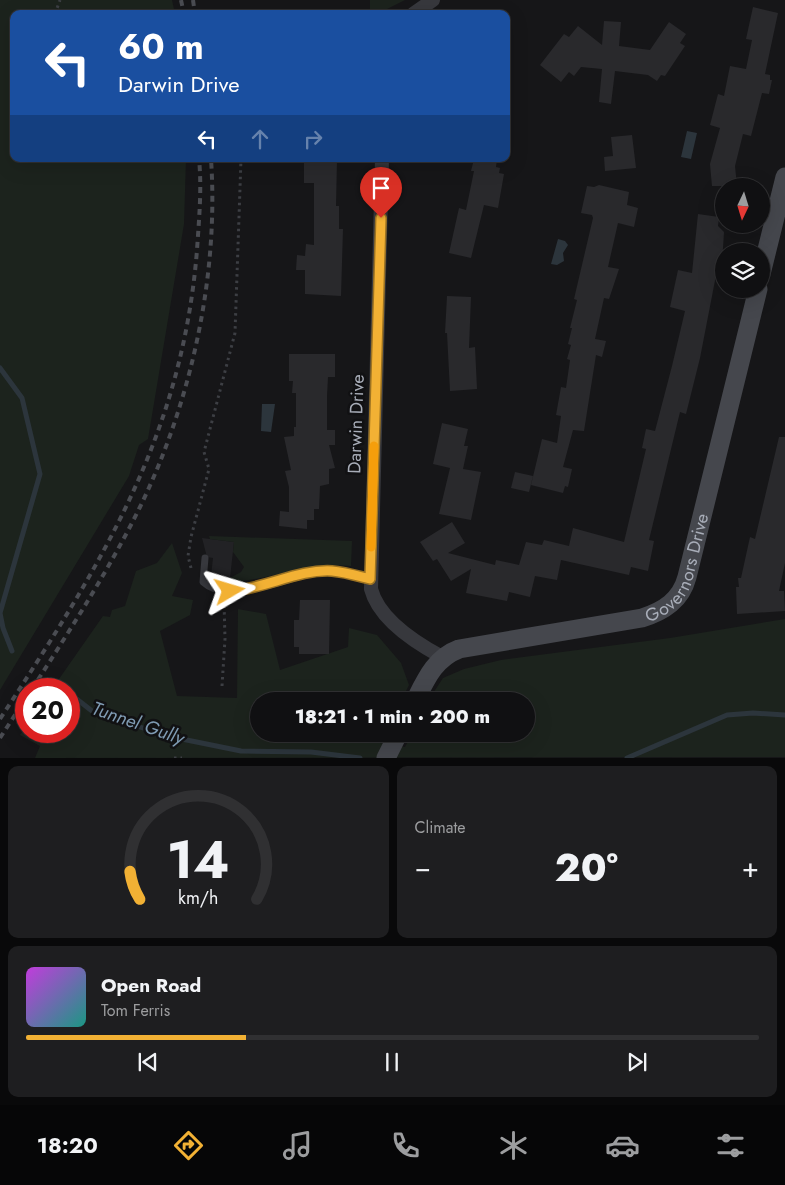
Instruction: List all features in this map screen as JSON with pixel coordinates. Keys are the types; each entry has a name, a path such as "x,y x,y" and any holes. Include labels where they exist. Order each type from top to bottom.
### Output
{"main road":[{"path":"769,243 785,177"},
{"name":"Governors Drive","path":"442,657 468,646 642,618 663,609 679,595 687,578 756,298"},
{"path":"420,692 442,657"},
{"path":"386,758 394,742"}],"street":[{"path":"419,10 432,0"},
{"name":"Darwin Drive","path":"382,162 370,579 372,593 377,602 401,631 442,657"}],"lane":[{"path":"204,558 203,582 211,588 223,590 255,588 321,572 342,572 370,579"}],"path":[{"path":"203,582 193,574 188,556 191,537 209,469 204,452 235,333 240,162"},
{"path":"222,686 225,639 223,590"},
{"path":"174,758 182,758"}],"shaded area":[{"path":"0,0 172,0 174,10 10,10 10,162 186,162 184,224 148,439 139,445 129,476 0,690"},
{"path":"370,0 405,0 385,10 370,9"},
{"path":"687,131 697,133 691,159 681,157"},
{"path":"558,239 565,241 568,245 563,253 564,261 557,265 551,264"},
{"path":"262,404 275,404 271,432 261,431"},
{"path":"209,536 352,541 351,566 336,565 306,568 233,582 230,578 241,572 244,567 233,552 234,542 210,539"},
{"path":"202,538 234,542 230,578 211,576 213,558 207,557"},
{"path":"172,543 182,573 172,596 193,600 190,615 160,631 177,696 237,698 238,609 266,614 280,670 348,647 349,628 377,635 401,663 409,685 406,692 250,692 250,742 381,742 405,747 408,742 535,742 535,692 434,692 443,678 464,669 501,660 670,638 785,619 785,757 35,758 40,746 35,743 80,743 80,678 60,678 103,616 110,617 112,610 125,606 136,571 157,563"}],"building":[{"path":"753,7 778,13 765,74 770,75 770,80 772,80 769,94 762,93 751,136 743,134 735,166 736,178 715,178 715,186 712,186 710,164 720,128 710,125 718,94 724,96 730,66 746,69 752,40 746,39"},
{"path":"604,21 621,22 619,46 650,50 669,22 686,34 680,43 685,46 665,76 661,75 657,81 648,75 615,71 611,104 599,102 602,69 581,67 574,76 569,72 561,82 540,65 564,34 569,37 578,26 602,45"},
{"path":"632,135 636,168 605,171 604,157 613,156 611,137"},
{"path":"304,162 337,162 336,206 339,206 339,229 343,229 341,296 305,294 305,270 296,270 297,255 305,256 306,244 314,245 314,183 304,183"},
{"path":"473,162 497,162 496,167 500,168 499,173 504,174 498,208 484,205 471,258 449,253 459,208 466,210 474,171 471,171"},
{"path":"599,185 629,192 627,205 638,208 634,227 618,223 608,267 619,269 609,299 604,298 595,339 606,341 602,357 596,355 584,431 573,430 563,467 572,469 568,487 565,486 563,493 531,485 542,439 557,443 561,416 556,415 561,387 566,388 570,360 567,359 571,345 568,344 572,328 570,328 577,300 574,299 593,218 592,215 581,213 587,186 594,187"},
{"path":"698,214 715,216 715,233 724,233 723,243 715,243 715,280 700,358 686,414 680,412 649,540 654,541 648,571 631,567 629,575 561,560 557,580 535,576 530,597 509,592 507,601 466,593 471,569 451,581 437,559 433,561 420,542 452,522 465,543 448,553 495,565 496,560 519,565 526,542 542,545 544,540 569,546 573,528 624,542 646,449 642,448 646,429 655,431 685,311 670,307 678,270 692,273"},
{"path":"447,296 471,297 469,348 475,347 477,389 450,391 447,333 445,333"},
{"path":"289,354 335,354 335,377 328,377 327,430 335,430 335,445 329,445 335,468 329,469 329,484 320,486 319,509 314,509 314,520 307,520 307,529 279,526 280,511 289,512 289,487 285,471 291,470 284,437 294,436 294,427 296,427 296,393 292,393 293,381 289,381"},
{"path":"442,423 468,429 464,446 468,446 463,469 481,472 471,520 439,514 450,468 433,464"},
{"path":"779,437 785,437 785,563 779,591 784,591 785,611 737,614 736,587 739,587 738,578 741,578 750,537 755,539"},
{"path":"515,472 533,476 529,492 511,488"},
{"path":"300,600 330,600 329,654 299,654 299,647 294,647 294,620 299,620"}],"waterway":[{"name":"Tunnel Gully","path":"0,368 22,398 40,474 0,613 3,628 12,651"},
{"name":"Tunnel Gully","path":"80,702 92,711 167,736 241,751 311,752 360,758"},
{"name":"Tunnel Gully","path":"627,758 727,715 753,713 785,715"}],"railway":[{"path":"181,0 183,10"},
{"path":"193,0 194,10"},
{"path":"0,719 71,608 102,553 130,498 154,441 174,381 188,318 199,227 199,162"},
{"path":"39,678 89,600 128,530 158,467 174,425 198,338 205,293 210,248 211,162"},
{"path":"0,738 15,715"}],"slow traffic":[{"path":"371,547 374,446"}],"route":[{"path":"230,591 255,588 304,574 331,571 370,579 381,218"}]}
